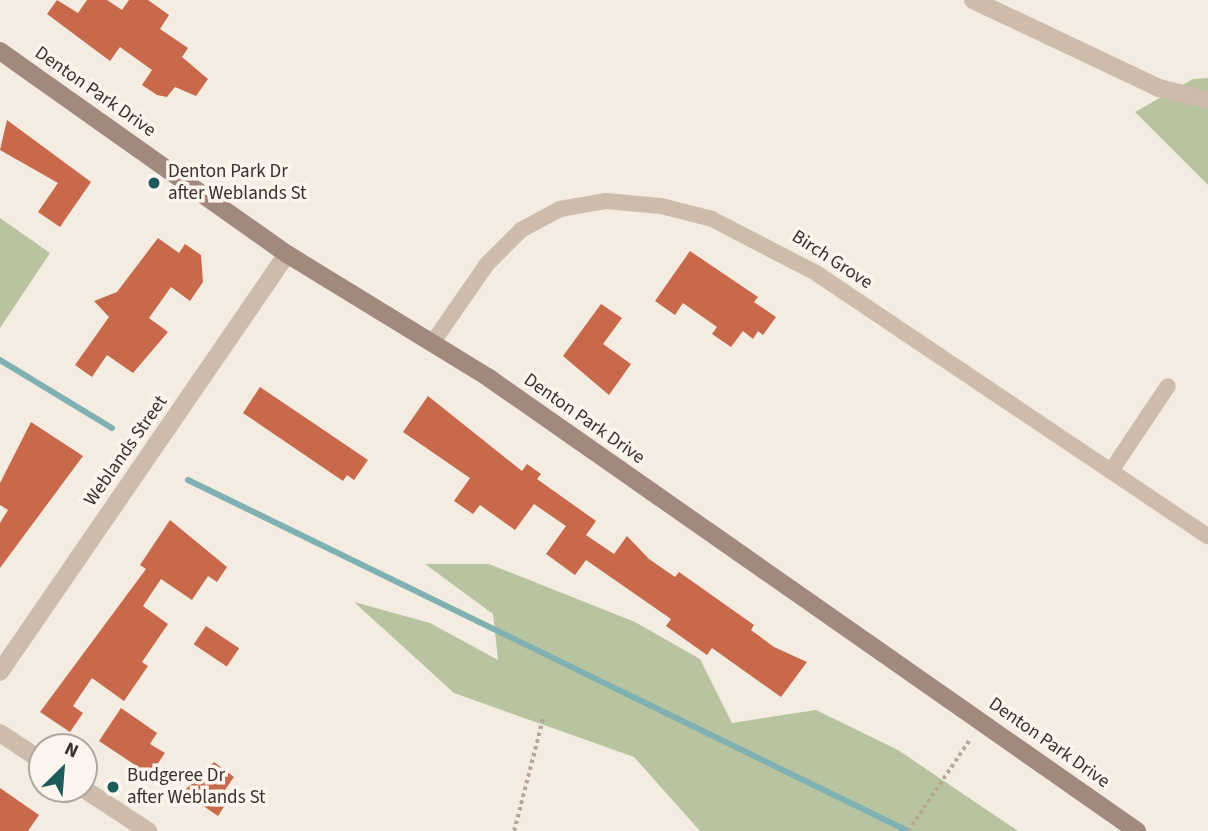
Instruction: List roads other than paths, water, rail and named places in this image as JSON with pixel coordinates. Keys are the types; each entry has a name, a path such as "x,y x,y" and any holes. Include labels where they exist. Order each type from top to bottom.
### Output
{"main road":[{"name":"Denton Park Drive","path":"0,51 287,254 433,342 1137,831"}],"street":[{"path":"973,0 1159,88 1208,100"},
{"name":"Birch Grove","path":"433,342 487,264 521,230 560,209 606,201 661,205 712,219 774,248 1208,536"},
{"name":"Weblands Street","path":"0,672 287,254"},
{"path":"1111,471 1168,386"},
{"path":"0,733 28,752"},
{"path":"98,798 148,831"}],"waterway":[{"path":"0,360 112,428"},
{"path":"188,480 908,831"}],"place":[{"name":"Denton Park Dr after Weblands St","path":"154,183"},
{"name":"Budgeree Dr after Weblands St","path":"113,787"}]}
